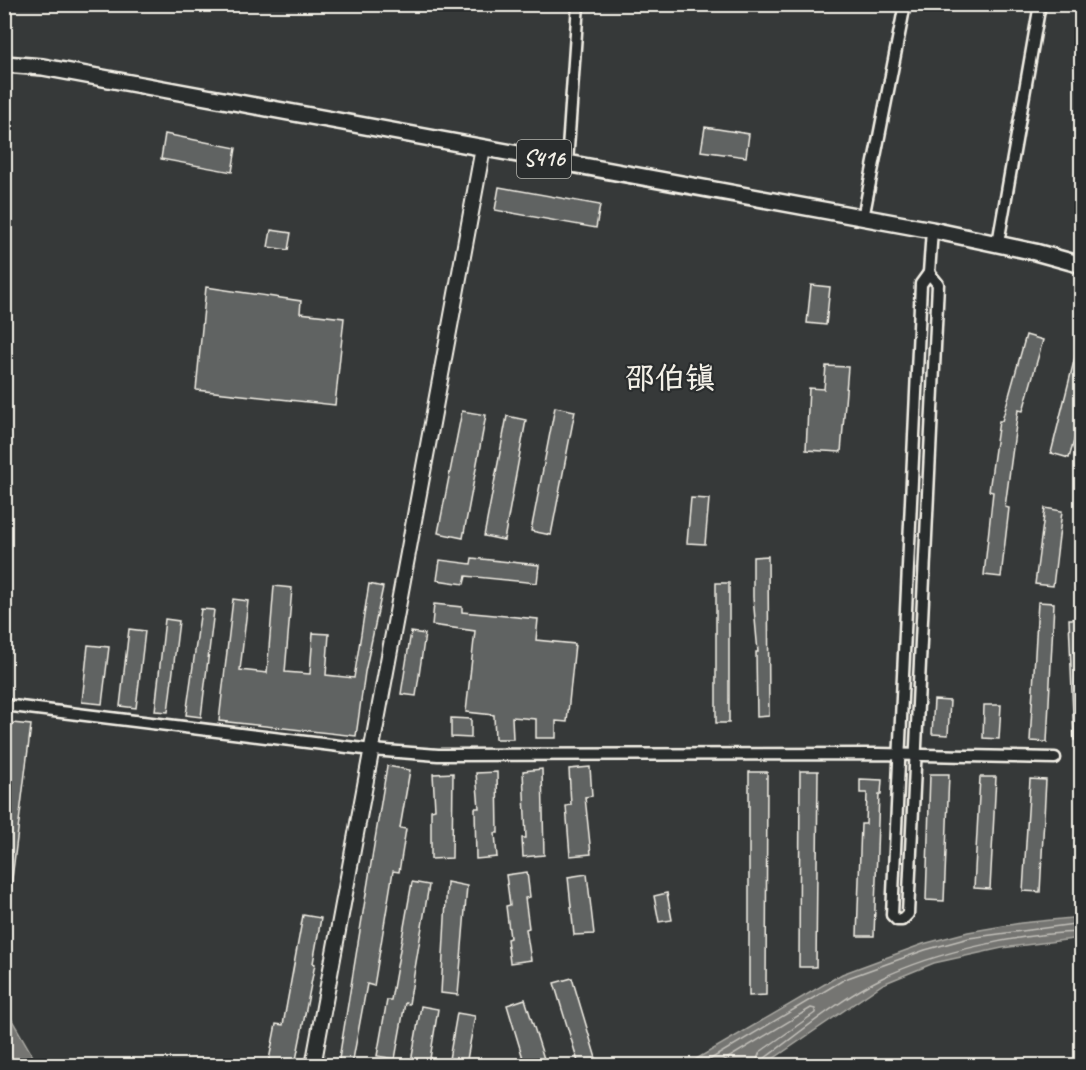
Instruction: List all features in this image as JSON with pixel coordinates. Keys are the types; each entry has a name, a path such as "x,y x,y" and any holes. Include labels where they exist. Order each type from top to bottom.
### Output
{"main road":[{"name":"S416","path":"4,64 43,67 932,230 998,243 1082,265"},
{"path":"313,1065 483,148"}],"street":[{"path":"567,163 578,4"},
{"path":"863,218 905,4"},
{"path":"998,243 1040,4"},
{"path":"929,273 938,284 917,755 908,914 902,920 897,920 892,915 921,284 929,273 932,230"},
{"path":"4,705 372,750 438,755 899,754 1055,758"}],"water":[{"path":"1081,917 1081,938 1002,948 934,963 883,984 764,1065 686,1065 842,974 923,944 968,932 1021,923"},
{"path":"5,1008 38,1065 5,1065"}],"building":[{"path":"705,127 749,134 746,157 701,151"},
{"path":"165,134 236,148 232,172 161,159"},
{"path":"499,187 600,205 596,228 495,210"},
{"path":"271,230 291,233 288,250 268,247"},
{"path":"811,285 830,287 826,325 807,323"},
{"path":"206,287 301,301 300,313 344,318 335,405 196,390"},
{"path":"1026,335 1043,340 1023,411 1018,410 1005,507 1009,508 1001,577 984,575 993,492 989,491 999,421 1002,421"},
{"path":"1079,341 1082,341 1082,413 1069,458 1051,453"},
{"path":"826,366 848,367 841,452 806,450 809,388 824,389"},
{"path":"555,407 575,411 551,535 531,531"},
{"path":"462,411 486,415 463,538 438,533"},
{"path":"507,416 526,420 504,540 484,536"},
{"path":"691,498 709,499 705,544 687,543"},
{"path":"1045,508 1062,511 1053,586 1035,584"},
{"path":"768,556 769,716 757,717 756,652 758,652 753,597 753,557"},
{"path":"472,558 539,565 537,583 466,576 464,584 437,580 440,560 471,564"},
{"path":"716,583 729,583 729,723 716,723"},
{"path":"369,584 383,587 365,672 356,736 219,721 233,599 248,601 240,670 267,673 274,586 292,588 285,672 310,674 313,633 329,634 326,675 354,678"},
{"path":"1038,602 1054,603 1047,742 1030,741"},
{"path":"434,604 462,607 462,612 538,619 536,640 575,644 567,722 556,721 556,738 536,738 536,719 512,717 513,739 495,739 494,715 466,712 475,631 432,625"},
{"path":"201,609 214,610 201,717 186,715"},
{"path":"165,619 179,621 168,712 155,711"},
{"path":"1069,619 1082,619 1082,740 1074,740"},
{"path":"129,629 145,631 136,708 120,706"},
{"path":"411,632 425,634 416,696 401,694"},
{"path":"88,645 109,647 102,704 82,702"},
{"path":"934,700 950,701 948,735 932,734"},
{"path":"984,705 1001,705 999,739 983,738"},
{"path":"451,718 471,719 471,738 451,737"},
{"path":"12,723 31,725 10,895 4,895 4,786"},
{"path":"387,766 410,770 400,828 406,829 399,872 393,871 374,986 367,984 352,1065 338,1065"},
{"path":"590,767 592,796 585,797 591,854 570,856 566,806 571,805 569,769"},
{"path":"542,769 544,855 523,857 522,838 526,838 523,771"},
{"path":"800,771 818,771 816,967 799,967"},
{"path":"497,772 498,833 495,833 497,857 476,859 475,808 479,808 476,773"},
{"path":"749,772 767,772 766,995 749,996"},
{"path":"453,773 452,858 431,859 431,810 435,809 433,774"},
{"path":"930,774 949,774 944,901 926,900"},
{"path":"980,777 996,777 990,889 974,888"},
{"path":"860,779 882,780 881,794 879,794 874,936 857,936 861,824 866,824 867,793 860,793"},
{"path":"1030,779 1046,780 1040,892 1023,891"},
{"path":"527,872 530,897 525,898 529,928 526,929 531,960 510,963 506,906 510,905 506,875"},
{"path":"587,874 594,934 574,935 568,877"},
{"path":"412,882 429,885 409,1004 405,1003 395,1059 377,1056 387,1000 391,1000"},
{"path":"447,882 467,886 458,995 441,993"},
{"path":"667,893 672,920 659,922 654,896"},
{"path":"303,915 321,918 313,963 315,964 295,1065 268,1065 276,1024 283,1025"},
{"path":"572,978 598,1065 579,1065 554,983"},
{"path":"525,999 546,1065 525,1065 507,1005"},
{"path":"421,1006 438,1009 429,1065 411,1062"},
{"path":"457,1013 475,1016 466,1065 448,1065"}],"district":[{"name":"邵伯镇","path":"670,378"}]}
